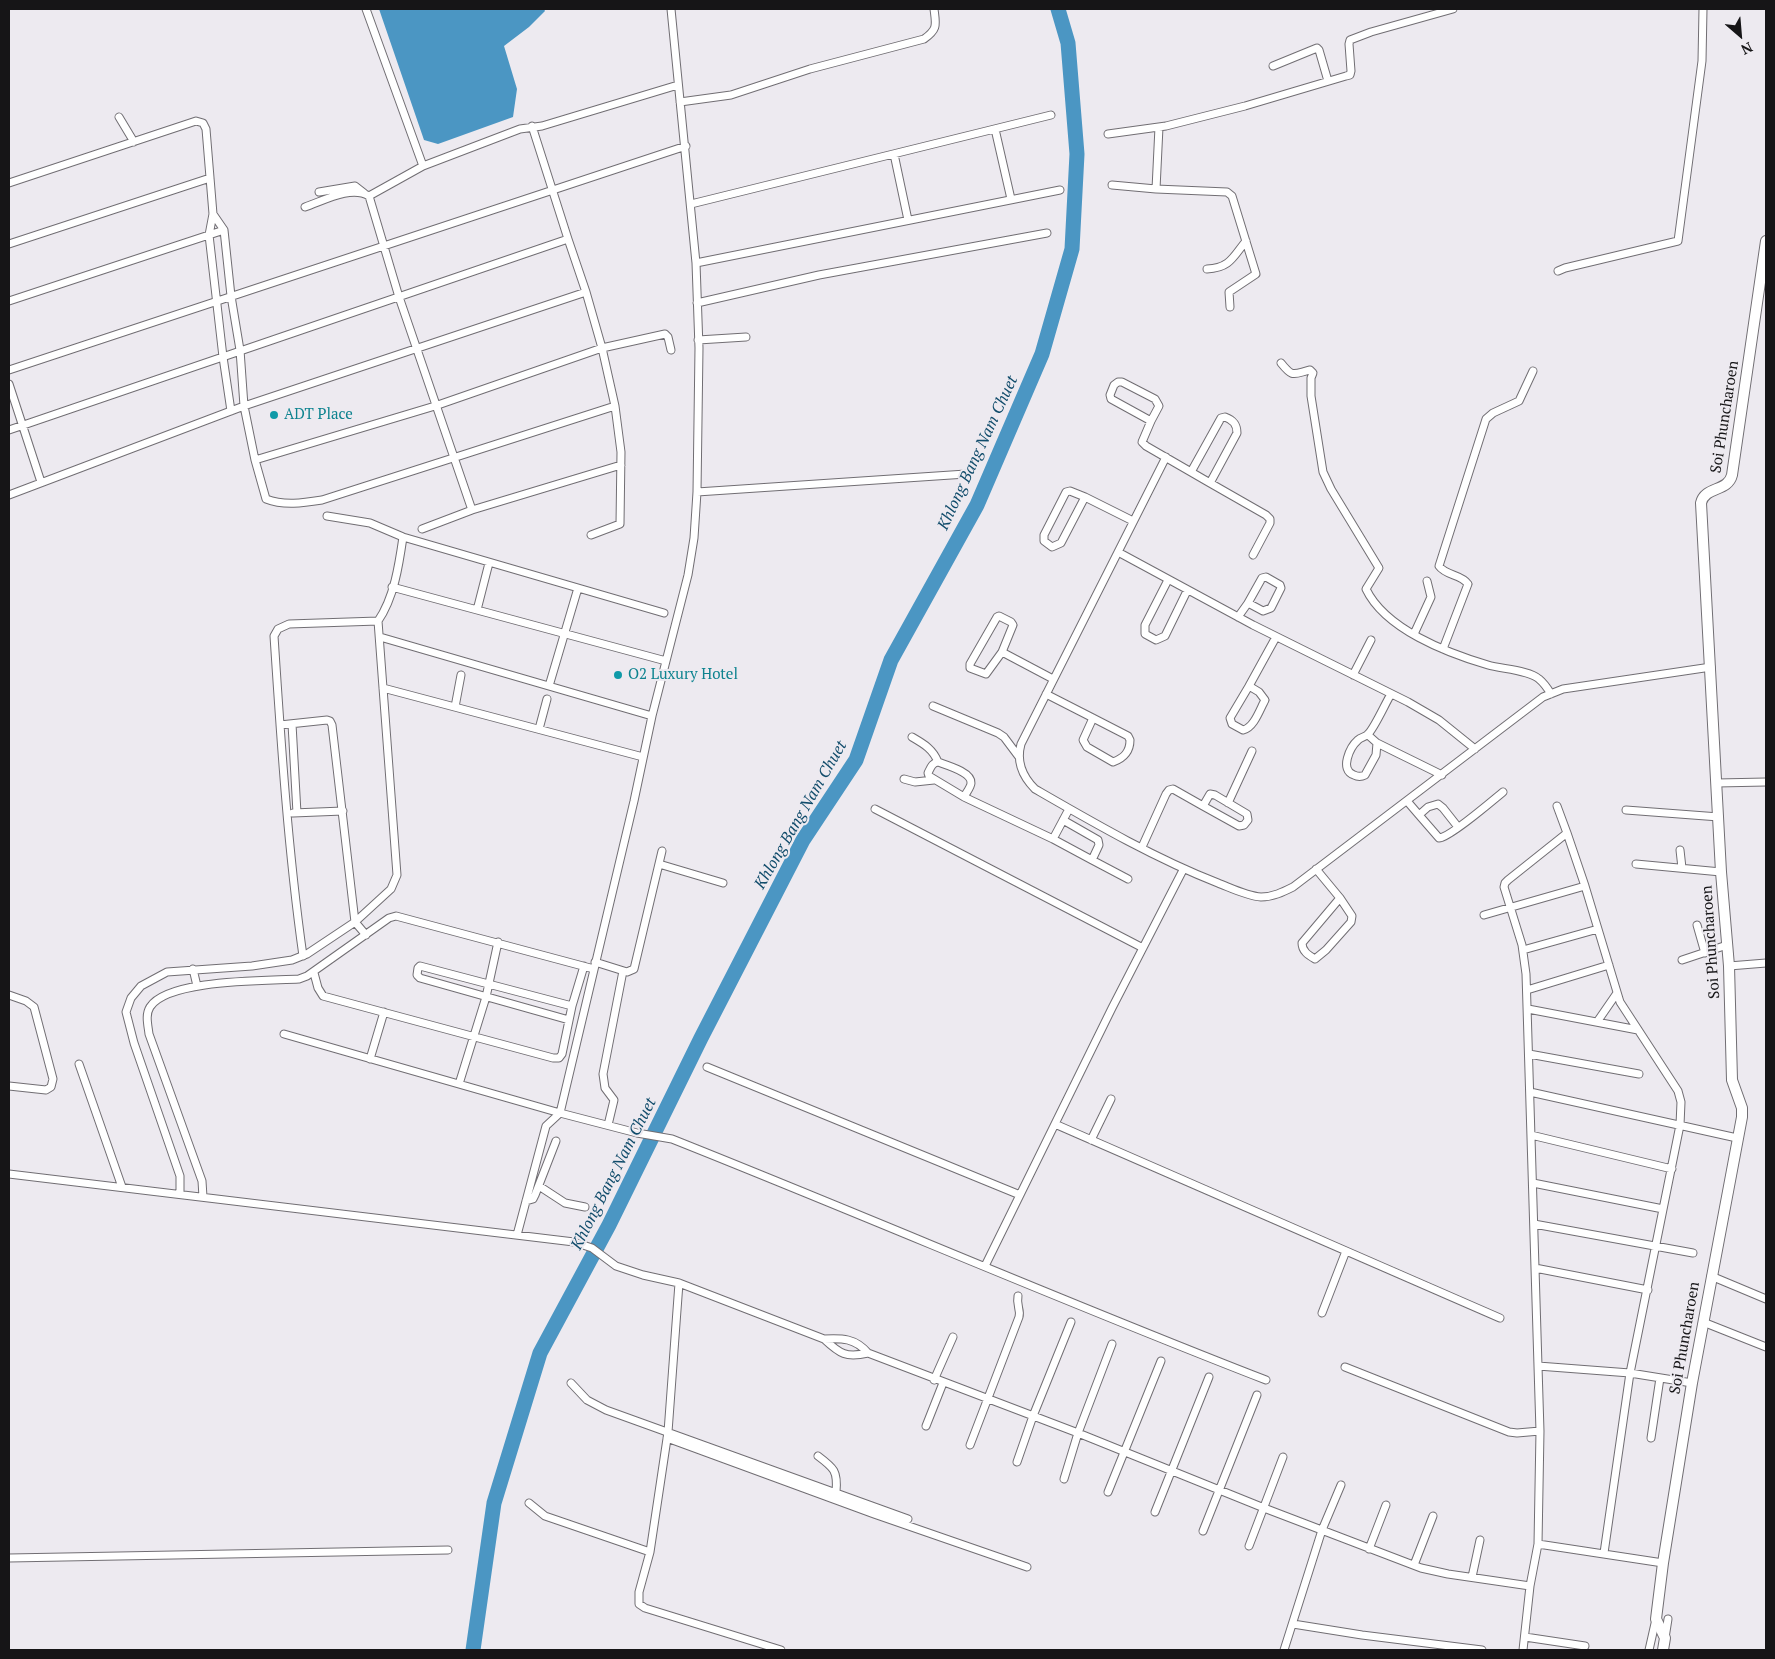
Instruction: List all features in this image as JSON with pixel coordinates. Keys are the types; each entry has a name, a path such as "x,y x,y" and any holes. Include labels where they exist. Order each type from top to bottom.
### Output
{"street":[{"path":"366,9 423,166"},
{"path":"517,1235 548,1123 560,1114 634,801 652,716 688,575 694,538 697,492 698,303 686,146 670,9"},
{"path":"680,102 731,95 810,69 924,39 932,33 936,24 934,9"},
{"path":"1108,134 1160,127 1245,106 1350,74 1350,40 1453,9"},
{"path":"1558,271 1678,241 1702,60 1703,9"},
{"path":"1273,66 1317,48 1328,81"},
{"path":"305,208 349,193 367,194 423,166 520,129 542,126 678,85"},
{"path":"691,204 1051,115"},
{"path":"119,117 134,142"},
{"path":"9,183 196,121 203,122 206,129 213,214 209,234 231,411"},
{"path":"532,126 586,292 602,348 615,406 621,465 620,524 591,535"},
{"path":"1156,189 1160,127"},
{"path":"995,129 1011,200"},
{"path":"9,370 686,146"},
{"path":"894,154 908,220"},
{"path":"9,244 210,178"},
{"path":"1112,185 1227,192 1232,196 1256,274 1229,292 1230,307"},
{"path":"319,192 355,186 367,194 398,297 472,510"},
{"path":"696,263 1060,190"},
{"path":"213,214 224,230 231,296 240,350 244,406 255,460 266,499 276,503 301,503 322,500 615,406"},
{"path":"9,301 224,230"},
{"path":"698,303 819,276 1047,233"},
{"path":"9,430 568,239"},
{"path":"1207,269 1215,269 1228,264 1234,259 1246,241"},
{"name":"Soi Phuncharoen","path":"1656,1619 1692,1382 1742,1117 1742,1108 1732,1080 1729,966 1721,872 1702,503 1706,494 1731,481 1766,241"},
{"path":"9,495 244,406 586,292"},
{"path":"255,460 436,406 602,348 665,334 668,337 671,350"},
{"path":"698,340 746,337"},
{"path":"1281,363 1289,374 1293,375 1310,370 1313,373 1311,378 1311,396 1323,472 1331,489 1379,568 1366,589 1382,612 1403,628 1443,648 1487,665 1538,678 1551,694"},
{"path":"1443,648 1468,584 1464,579 1442,570 1439,566 1486,419 1493,413 1519,401 1534,371"},
{"path":"1151,421 1111,399 1110,395 1114,384 1122,382 1155,399 1159,406 1142,442 1146,446 1270,519 1270,524 1253,555"},
{"path":"9,384 41,482"},
{"path":"1191,472 1221,418 1230,419 1237,426 1238,433 1210,483"},
{"path":"1166,458 1021,744 1019,757 1026,780 1035,789 1183,870 1258,897 1279,894 1294,887 1543,698 1563,689 1711,668"},
{"path":"422,529 472,510 621,465"},
{"path":"697,492 966,474"},
{"path":"1085,497 1061,544 1056,546 1047,544 1043,539 1044,535 1066,492 1070,491 1085,497 1133,521"},
{"path":"327,516 370,523 404,538 664,613"},
{"path":"180,1194 180,1176 134,1043 126,1012 134,994 141,986 167,972 252,966 292,960 304,956 355,922 391,889 397,875 378,621 386,610 400,561 404,538"},
{"path":"1118,552 1187,591 1439,720 1475,749"},
{"path":"477,610 489,563"},
{"path":"1238,617 1262,578 1266,577 1280,585 1281,588 1275,604 1268,610 1263,611 1248,603"},
{"path":"1168,580 1145,625 1145,634 1156,640 1165,636 1187,591"},
{"path":"1414,634 1431,597 1427,581"},
{"path":"392,587 666,661"},
{"path":"549,686 578,588"},
{"path":"999,616 1013,625 1002,652 986,674 970,668 970,664 999,616"},
{"path":"304,956 294,891 274,636 278,629 289,624 378,621"},
{"path":"380,637 652,716"},
{"path":"1249,686 1259,692 1265,700 1251,726 1243,730 1232,724 1230,718 1276,637"},
{"path":"1353,675 1371,640"},
{"path":"1002,652 1054,679"},
{"path":"455,706 462,675"},
{"path":"383,688 643,757"},
{"path":"1046,694 1093,718 1128,736 1130,740 1128,751 1122,759 1113,762 1084,743 1083,740 1093,718"},
{"path":"1377,743 1376,755 1365,775 1362,777 1350,774 1346,766 1347,760 1357,741 1368,735 1391,694"},
{"path":"539,729 546,699"},
{"path":"933,706 998,733 1004,737 1019,757"},
{"path":"280,725 327,720 332,725 355,922 366,935"},
{"path":"292,724 297,813"},
{"path":"1368,735 1377,743 1442,775"},
{"path":"912,737 934,752 938,762"},
{"path":"1228,803 1252,751"},
{"path":"964,797 971,785 971,780 968,776 961,771 934,762 928,773 934,780 964,797 1128,879"},
{"path":"904,778 915,782 934,780"},
{"path":"1717,783 1766,782"},
{"path":"1142,847 1169,790 1173,789 1203,806 1239,826 1244,825 1248,820 1247,814 1213,794 1210,794 1203,806"},
{"path":"1407,800 1439,838 1444,838 1503,792"},
{"path":"1419,815 1428,808 1438,804 1458,827"},
{"path":"1556,806 1585,886 1624,1010 1680,1095 1682,1102 1672,1168 1630,1373 1604,1553"},
{"path":"875,809 1143,948"},
{"path":"1053,840 1069,809"},
{"path":"1626,810 1719,817"},
{"path":"287,813 343,811"},
{"path":"1063,820 1098,840 1097,852 1092,860"},
{"path":"1523,1650 1530,1586 1538,1544 1540,1431 1527,990 1523,950 1504,887 1505,883 1567,833"},
{"path":"203,1197 202,1181 149,1034 147,1021 149,1009 155,1001 163,996 197,986 299,979 314,973 389,918 396,916 584,966 627,972 634,969 662,850"},
{"path":"1680,850 1682,868"},
{"path":"659,864 723,883"},
{"path":"1636,864 1721,872"},
{"path":"1316,869 1340,898 1350,911 1352,916 1351,922 1326,950 1315,959 1304,952 1302,943 1340,898"},
{"path":"985,1266 1183,870"},
{"path":"1484,915 1585,886"},
{"path":"1697,925 1705,952"},
{"path":"1523,950 1598,930"},
{"path":"459,1084 486,997 498,942"},
{"path":"1682,960 1727,945"},
{"path":"1729,966 1766,963"},
{"path":"1527,990 1609,965"},
{"path":"569,1020 420,978 417,975 418,968 420,966 489,986 572,1006"},
{"path":"314,973 318,988 324,996 553,1058 559,1058 562,1054 572,1006 584,966"},
{"path":"193,969 197,986"},
{"path":"608,1125 614,1100 605,1088 602,1074 623,971"},
{"path":"1597,1022 1617,992"},
{"path":"9,995 26,1000 34,1007 53,1079 51,1087 46,1090 9,1086"},
{"path":"1528,1010 1638,1030"},
{"path":"370,1058 384,1012"},
{"path":"284,1034 560,1114 638,1133 672,1139 1123,1324 1266,1380"},
{"path":"1529,1054 1639,1074"},
{"path":"79,1064 122,1188"},
{"path":"708,1067 1020,1195"},
{"path":"1530,1092 1737,1138"},
{"path":"1091,1140 1111,1099"},
{"path":"1055,1124 1500,1318"},
{"path":"1531,1135 1672,1168"},
{"path":"526,1201 533,1199 556,1141"},
{"path":"9,1174 574,1242 592,1248 616,1266 643,1275 679,1283 824,1339 847,1339 862,1346 868,1353 934,1380 1078,1433 1369,1549 1439,1572 1530,1586"},
{"path":"1533,1183 1663,1209"},
{"path":"539,1186 565,1203 586,1207"},
{"path":"1534,1224 1693,1253"},
{"path":"1322,1313 1346,1251"},
{"path":"1535,1268 1648,1290"},
{"path":"1711,1276 1766,1299"},
{"path":"679,1283 668,1435 650,1552 639,1592 639,1604 780,1650"},
{"path":"970,1445 986,1399 1020,1317 1020,1310 1017,1304 1018,1296"},
{"path":"1017,1462 1033,1416 1071,1322"},
{"path":"1703,1322 1766,1347"},
{"path":"934,1380 952,1336"},
{"path":"824,1339 837,1351 846,1355 853,1356 868,1353"},
{"path":"1064,1479 1078,1433 1112,1344"},
{"path":"1108,1492 1161,1361"},
{"path":"1538,1366 1630,1373 1692,1382"},
{"path":"1346,1367 1509,1432 1540,1431"},
{"path":"1155,1512 1209,1377"},
{"path":"1651,1438 1660,1378"},
{"path":"571,1383 592,1403 668,1435 874,1514 1027,1567"},
{"path":"926,1426 944,1383"},
{"path":"1203,1532 1257,1395"},
{"path":"668,1435 836,1492 908,1519"},
{"path":"818,1456 831,1465 834,1470 837,1477 836,1492"},
{"path":"1249,1546 1284,1457"},
{"path":"1284,1650 1322,1530 1342,1485"},
{"path":"529,1503 545,1516 650,1552"},
{"path":"1369,1549 1386,1505"},
{"path":"1414,1564 1433,1516"},
{"path":"1472,1577 1480,1540"},
{"path":"1538,1544 1663,1563"},
{"path":"9,1558 448,1550"},
{"path":"1656,1619 1665,1638"},
{"path":"1649,1650 1656,1619"},
{"path":"1663,1650 1668,1619"},
{"path":"1293,1624 1482,1650"},
{"path":"1525,1637 1585,1646"}],"water":[{"path":"379,9 544,9 545,11 529,27 504,46 517,89 513,117 438,144 424,140"}],"waterway":[{"name":"Khlong Bang Nam Chuet","path":"473,1650 494,1503 540,1353 609,1225 701,1038 803,840 856,760 891,660 977,505 1042,354 1072,249 1077,154 1068,43 1058,9"}],"place":[{"name":"ADT Place","path":"274,415"},
{"name":"O2 Luxury Hotel","path":"618,675"}]}
